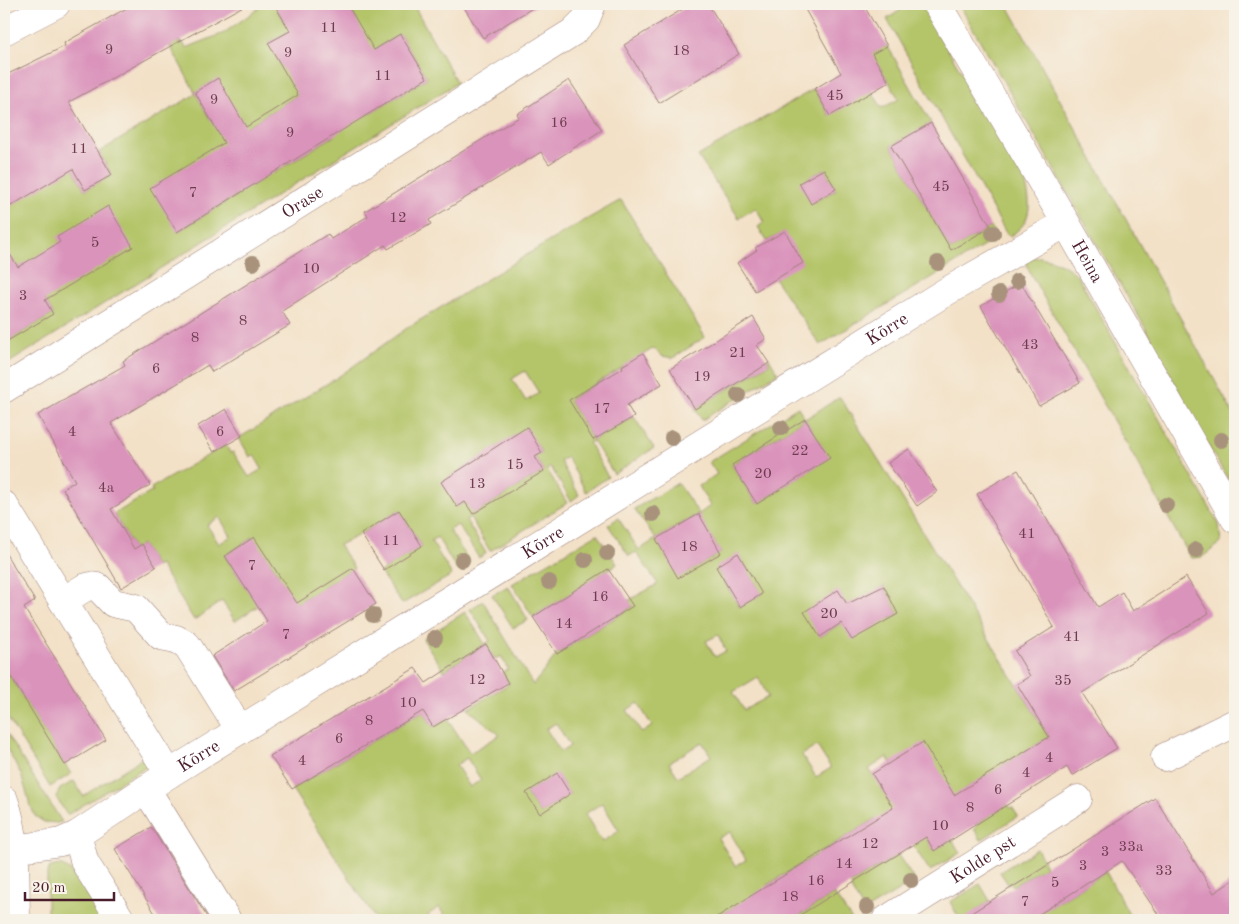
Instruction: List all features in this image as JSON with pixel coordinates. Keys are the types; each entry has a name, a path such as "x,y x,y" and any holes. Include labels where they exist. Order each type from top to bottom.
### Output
{"street":[{"path":"4,31 56,4"},
{"name":"Orase","path":"4,389 568,35 586,19 592,4"},
{"name":"Heina","path":"937,4 1066,223 1235,519"},
{"name":"Kõrre","path":"15,849 61,842 77,835 169,774 944,293 1066,223"},
{"path":"4,505 169,774"},
{"path":"63,601 90,586 98,587 113,603 136,608 161,636 187,645 240,730"},
{"path":"1165,757 1235,724"},
{"path":"146,789 228,920"},
{"name":"Kolde pst","path":"886,920 1078,799"},
{"path":"4,800 15,849 16,920"},
{"path":"77,835 85,863 121,920"}],"green space":[{"path":"256,4 287,4 277,10 289,28 304,19 295,4 344,4 347,9 291,30 268,43 356,20 350,8 357,4 413,4 457,83 4,366 4,343 53,314 24,264 4,275 4,256 9,252 6,247 4,248 4,210 72,167 85,190 112,175 99,152 194,95 195,92 169,44 182,41 186,48 224,33 259,8","holes":["400,34 427,78 367,115 339,72","218,79 210,119 195,92","306,90 334,136 274,173 246,127","210,153 236,196 177,232"]},
{"path":"910,4 921,4 1023,176 1028,193 1029,209 1024,224 1010,236 1006,233 887,19"},
{"path":"959,4 1007,4 1235,417 1235,491 1191,417 1162,357"},
{"path":"887,45 931,123 891,146 951,250 991,227 997,238 820,345 775,279 785,232 767,241 758,227 764,222 756,208 739,218 698,156 814,89 830,116 868,56","holes":["880,67 899,99 882,108 863,77","824,169 836,190 812,203 800,183"]},
{"path":"621,200 705,337 673,358 662,356 654,348 569,400 593,440 634,417 654,448 614,474 593,441 589,443 608,477 586,492 567,457 560,461 579,495 571,501 551,467 547,469 567,503 490,551 470,517 466,520 486,553 479,558 458,525 449,530 470,562 457,570 437,537 431,541 452,575 402,604 380,572 422,546 399,510 361,534 339,545 354,568 282,612 272,597 235,621 222,601 194,620 160,565 156,567 142,544 134,549 114,514 153,491 151,488 226,445 230,453 233,452 249,477 262,469 254,455 250,457 239,438 338,377 407,328 566,231","holes":["525,371 539,393 526,401 512,379","520,432 530,447 536,443 542,453 535,457 544,471 474,514 465,502 457,507 449,477","219,517 231,536 219,544 207,525","253,537 279,575 250,594 225,556"]},
{"path":"1040,257 1060,263 1077,275 1219,524 1221,543 1202,557 1191,558 1030,273 1026,264 1027,258"},
{"path":"769,358 778,373 702,420 695,409 769,364 767,360"},
{"path":"840,397 1049,737 915,820 934,850 952,839 960,853 930,871 910,841 894,850 875,819 767,885 788,920 749,920 739,904 712,920 601,920 599,917 594,920 447,920 439,907 428,915 431,920 376,920 292,789 423,711 433,727 447,718 470,753 500,735 468,709 509,684 502,673 508,669 501,656 495,659 485,644 490,641 470,609 483,601 533,685 557,654 632,607 629,600 658,584 636,552 629,556 608,525 618,518 639,550 656,539 634,509 678,483 699,514 710,506 699,486 717,474 709,462 798,407 805,419","holes":["805,419 829,458 757,504 732,465","698,514 721,553 679,577 656,539","738,554 762,594 739,607 716,568","884,586 898,614 890,619 875,591","838,591 854,615 820,637","718,635 726,651 715,657 706,641","758,677 768,697 744,710 733,692","638,703 652,726 642,733 627,710","556,723 570,746 561,752 546,729","702,742 711,756 678,777 669,763","817,746 831,768 816,777 802,755","887,757 903,782 885,794 869,769","467,758 481,780 470,787 456,765","557,774 570,794 540,814 526,793","602,803 619,831 602,842 585,814","730,832 746,860 735,866 718,838"]},
{"path":"597,534 617,564 533,617 512,584"},
{"path":"508,586 528,620 513,628 492,595"},
{"path":"465,612 485,644 444,671 423,639"},
{"path":"4,666 71,774 50,787 4,712"},
{"path":"4,730 62,822 44,822 35,816 21,774 4,744"},
{"path":"146,756 147,766 67,815 56,797 60,789 74,781 83,796"},
{"path":"1007,804 1009,808 1012,807 1018,816 981,840 974,829 977,827 975,825"},
{"path":"1037,849 1044,861 1045,867 1013,886 1010,882 1008,884 1000,872"},
{"path":"898,855 915,881 864,911 850,884"},
{"path":"60,865 70,870 104,920 47,920 47,873 50,867"},
{"path":"1106,872 1132,920 1029,920"},
{"path":"980,884 990,901 975,911 980,920 956,920 959,918 950,902"},
{"path":"834,894 852,920 792,920"}],"building":[{"path":"134,4 247,4 69,102 112,175 85,190 73,169 4,210 4,76 65,46 64,43"},
{"path":"274,4 347,4 374,50 400,34 427,78 177,232 150,188 224,143 195,92 218,78 246,127 298,95 268,43 290,31"},
{"path":"462,4 539,4 483,38"},
{"path":"691,4 708,4 739,54 659,103 624,45"},
{"path":"802,4 863,4 887,46 872,54 889,82 830,116 814,89 841,73"},
{"path":"569,80 602,130 549,164 541,152 429,220 431,224 388,249 385,245 282,311 290,325 212,372 208,365 111,423 150,485 111,509 134,549 142,544 156,567 121,588 63,489 75,481 38,415 125,365 123,361 328,234 331,239 368,216 365,211 519,117 517,114"},
{"path":"931,123 991,227 951,250 891,146"},
{"path":"824,169 836,189 811,204 799,183"},
{"path":"108,206 133,247 45,300 53,314 4,343 4,245 18,267 60,242 57,237"},
{"path":"785,231 803,263 755,291 737,263 757,250 755,248"},
{"path":"1021,283 1080,383 1039,406 981,306"},
{"path":"753,317 766,339 757,345 769,363 695,409 670,369"},
{"path":"643,353 662,384 627,405 634,417 593,440 569,400 623,368 622,366"},
{"path":"226,409 242,436 214,452 198,426"},
{"path":"805,419 830,458 757,504 732,465"},
{"path":"527,427 542,453 535,457 544,471 473,514 465,502 457,507 441,482"},
{"path":"909,449 937,492 917,506 888,463"},
{"path":"1018,470 1098,607 1122,592 1133,611 1186,577 1209,613 1082,693 1117,748 1072,776 1067,767 934,851 926,837 792,920 712,920 893,808 872,774 923,742 954,795 1049,737 1017,684 1030,676 1015,651 1054,627 977,494"},
{"path":"399,510 422,546 384,570 361,534"},
{"path":"699,514 721,553 678,578 656,539"},
{"path":"254,537 297,603 353,568 376,604 234,691 212,656 267,621 225,556"},
{"path":"4,551 35,601 24,608 106,740 65,765 4,666"},
{"path":"738,553 762,594 740,607 716,567"},
{"path":"608,569 633,606 557,654 533,617"},
{"path":"884,586 898,614 852,640 841,623 820,637 804,612 838,590 847,604"},
{"path":"486,644 508,683 433,727 423,711 292,789 270,756 415,668 426,683"},
{"path":"557,773 570,794 540,814 526,793"},
{"path":"1155,798 1214,893 1235,879 1235,920 1162,920 1122,861 1030,920 960,920"},
{"path":"151,827 209,920 159,920 115,849"}]}
